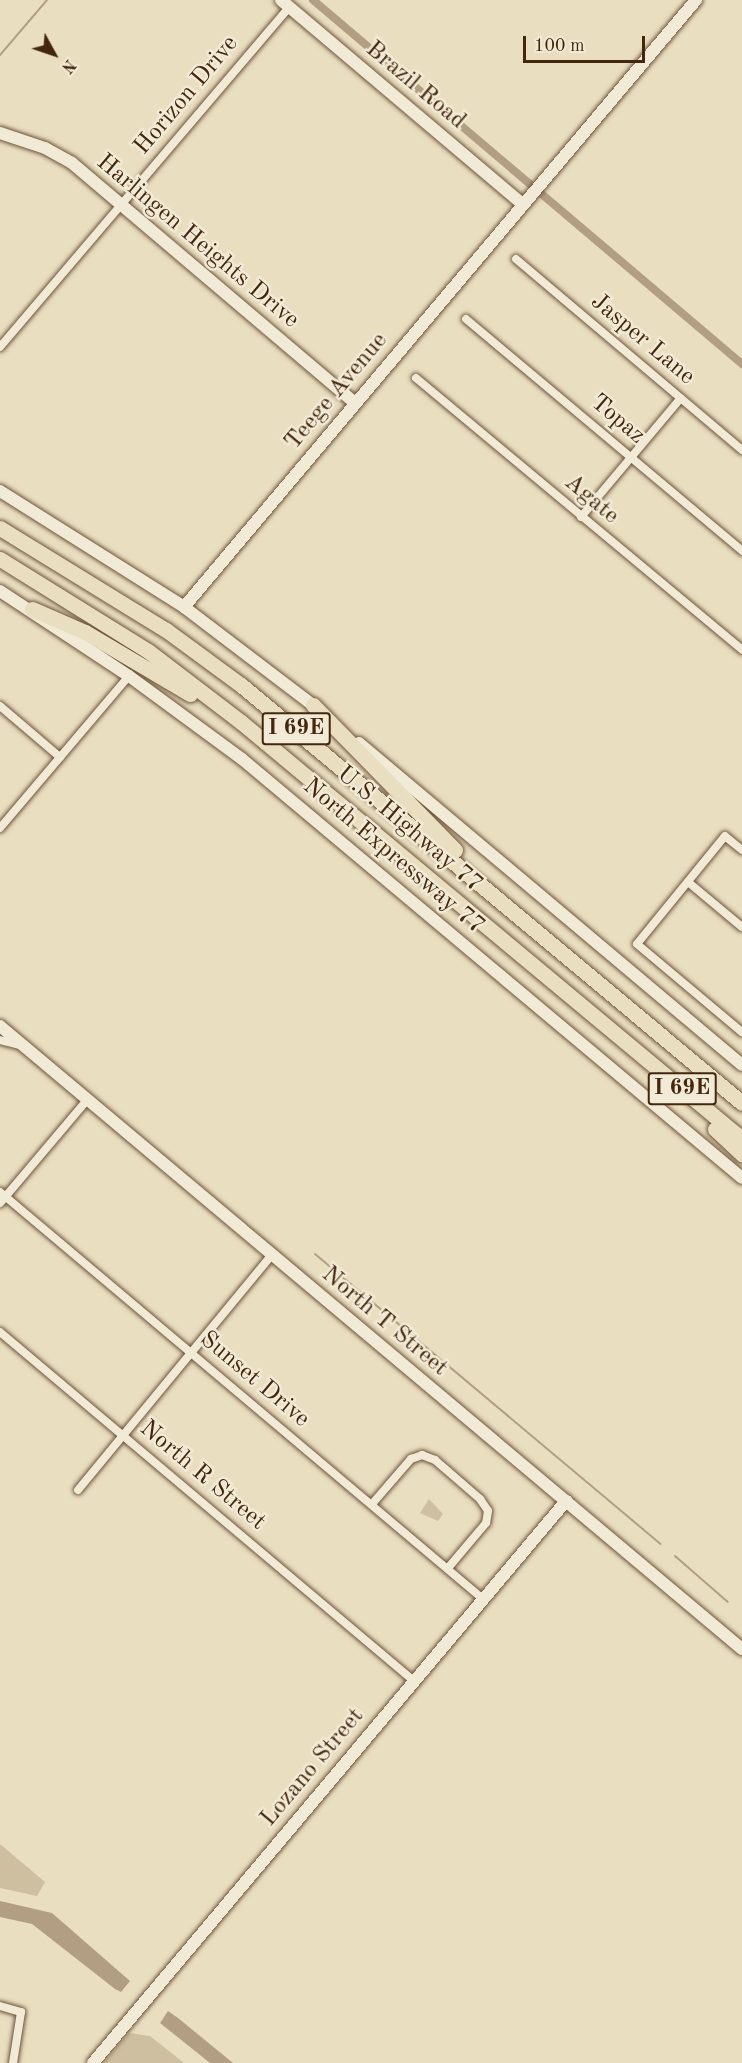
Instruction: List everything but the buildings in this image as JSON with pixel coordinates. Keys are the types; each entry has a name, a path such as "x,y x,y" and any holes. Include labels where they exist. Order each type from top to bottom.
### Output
{"highway":[{"name":"U.S. Highway 77","path":"0,528 166,630 241,685 742,1103"},
{"name":"U.S. Highway 77","path":"0,559 148,651 241,722 742,1139"},
{"path":"32,609 85,632 241,722"},
{"path":"313,705 460,855 571,959"},
{"path":"623,1039 742,1154"}],"street":[{"name":"Teege Avenue","path":"184,607 524,201 696,0"},
{"name":"Brazil Road","path":"285,3 524,201"},
{"name":"Horizon Drive","path":"0,347 121,205 285,3"},
{"name":"Harlingen Heights Drive","path":"0,134 61,155 355,403"},
{"name":"Jasper Lane","path":"516,259 742,450"},
{"name":"Topaz","path":"466,319 742,551"},
{"name":"Agate","path":"416,378 742,650"},
{"path":"581,517 681,398"},
{"path":"0,491 184,607 313,705 742,1065"},
{"name":"North Expressway 77","path":"0,591 32,609 129,676 247,763 742,1178"},
{"path":"0,828 129,676"},
{"path":"0,706 60,757"},
{"path":"742,850 725,836 637,944 742,1032"},
{"path":"688,882 742,927"},
{"name":"North T Street","path":"0,1026 742,1649"},
{"path":"0,1040 24,1046"},
{"path":"2,1197 87,1099"},
{"name":"Sunset Drive","path":"2,1197 483,1599"},
{"path":"78,1490 272,1255"},
{"name":"North R Street","path":"0,1332 414,1681"},
{"path":"372,1504 411,1459 422,1455 435,1460 480,1499 488,1511 486,1523 448,1568"},
{"name":"Lozano Street","path":"93,2063 566,1501"},
{"path":"0,2006 21,2012 13,2063"}],"shaded area":[{"path":"429,1499 443,1514 438,1521 420,1513"},
{"path":"0,1844 45,1882 37,1896 0,1888"},
{"path":"0,1901 52,1913 130,1981 121,1992 115,1989 32,1924 0,1917"},
{"path":"168,2011 233,2063 210,2063 160,2023"},
{"path":"129,2033 150,2036 184,2063 104,2063"}],"waterway":[{"path":"0,55 47,0"},
{"path":"313,0 742,364"},
{"path":"315,1254 660,1544"},
{"path":"675,1556 728,1602"}]}
